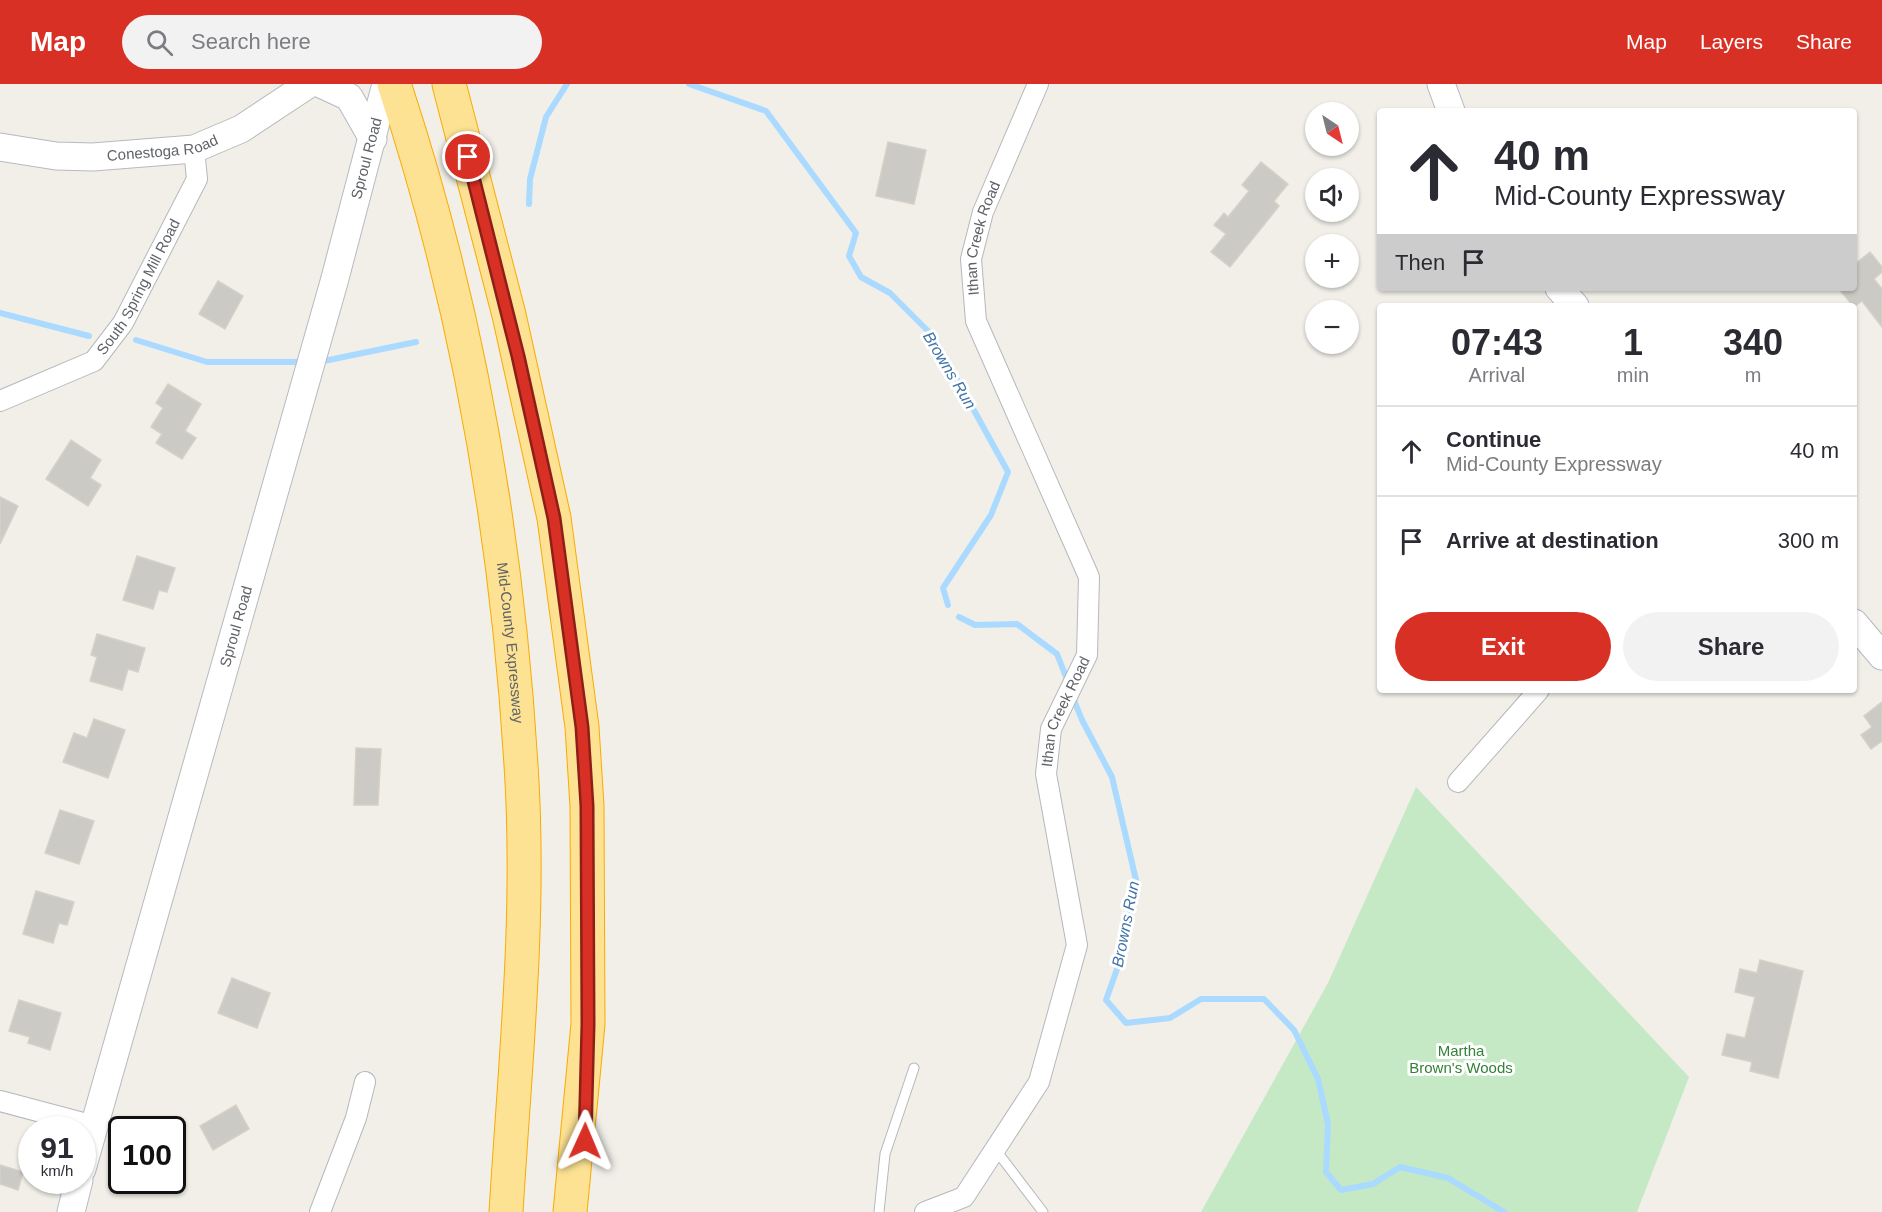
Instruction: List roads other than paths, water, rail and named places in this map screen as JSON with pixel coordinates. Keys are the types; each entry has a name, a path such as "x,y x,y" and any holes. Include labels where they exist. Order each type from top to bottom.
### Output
{"highway":[{"name":"Mid-County Expressway","path":"394,84 424,175 476,396 506,587 522,767 523,927 506,1212"},
{"path":"450,88 525,385 554,518 582,727 587,806 588,1024 583,1212"},
{"path":"570,1212 588,1024"}],"main road":[{"name":"Conestoga Road","path":"0,147 56,156 93,157 194,149 241,129 309,84"},
{"path":"321,84 349,97 374,138"},
{"name":"Sproul Road","path":"96,1119 374,138 386,84"},
{"path":"1441,84 1450,108"},
{"path":"1562,291 1572,303"},
{"path":"1857,627 1882,656"},
{"path":"71,1212 76,1194"}],"street":[{"name":"Ithan Creek Road","path":"925,1212 964,1197 1038,1082 1077,945 1046,774 1051,729 1087,655 1089,577 976,321 971,259 983,212 1038,84"},
{"name":"South Spring Mill Road","path":"0,400 94,361 123,323 197,178 194,149"},
{"path":"1458,782 1536,693"},
{"path":"320,1212 356,1118 365,1082"},
{"path":"0,1101 56,1116"}],"lane":[{"path":"879,1212 885,1154 914,1068"},
{"path":"995,1149 1044,1212"}],"waterway":[{"path":"529,204 530,179 546,117 567,84"},
{"name":"Browns Run","path":"689,84 766,111 856,233 849,256 861,277 890,293 933,336 1008,472 991,515 943,588 948,605"},
{"path":"0,313 89,336"},
{"path":"136,340 207,362 306,362"},
{"path":"319,362 416,342"},
{"name":"Browns Run","path":"959,617 975,625 1017,624 1057,654 1068,682"},
{"name":"Browns Run","path":"1072,695 1082,720 1112,777 1136,880 1121,958 1106,1000 1126,1023 1170,1018 1201,999 1264,999 1294,1030 1318,1079 1328,1124 1326,1172 1341,1190 1373,1184 1400,1167 1448,1178 1504,1212"}],"park label":[{"name":"Martha Brown's Woods","path":"1461,1060"}]}
